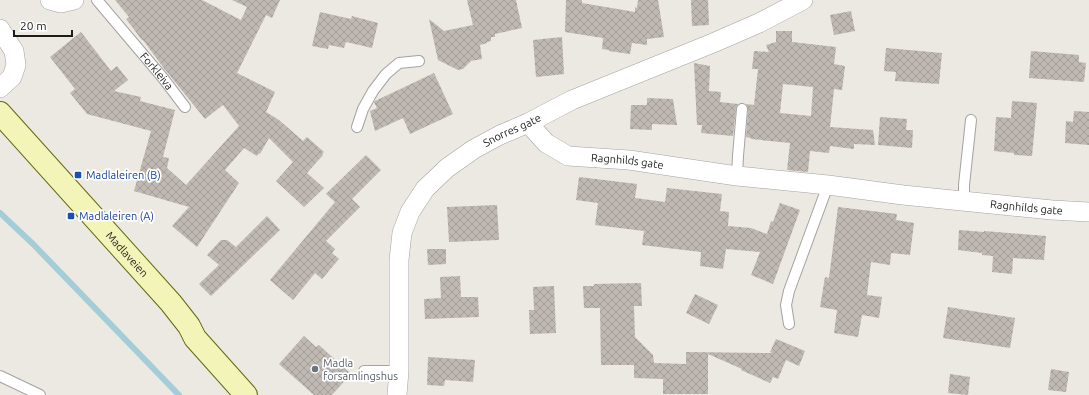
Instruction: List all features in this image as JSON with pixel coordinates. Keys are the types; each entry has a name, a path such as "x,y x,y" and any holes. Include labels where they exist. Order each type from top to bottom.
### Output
{"main road":[{"name":"Madlaveien","path":"0,113 171,303 189,326 195,338 246,395"},
{"name":"Madlaveien","path":"189,326 200,333 262,395"}],"street":[{"path":"50,0 62,3 74,0"},
{"name":"Snorres gate","path":"397,395 399,371 399,260 402,233 410,212 425,189 447,168 474,149 500,135 528,123 572,100 713,44 753,26 803,0"},
{"path":"0,29 14,51 16,65 12,77 0,88"},
{"name":"Ragnhilds gate","path":"528,123 546,143 568,156 629,160 738,176 1052,210 1089,212"}],"lane":[{"name":"Forkleiva","path":"97,0 185,106"},
{"path":"357,127 363,109 373,91 386,74 399,63 419,61"},
{"path":"738,176 742,109"},
{"path":"964,200 964,185 971,120"},
{"path":"789,324 786,305 789,291 828,186"},
{"path":"364,371 399,371"},
{"path":"0,376 40,395"}],"building":[{"path":"115,0 202,0 241,20 247,7 232,0 280,0 272,18 266,15 237,73 275,92 266,112 279,120 303,141 307,137 324,152 307,173 324,188 304,207 276,181 293,162 269,138 260,154 259,153 257,156 244,148 225,170 239,183 197,247 172,226 189,207 134,191 151,131 87,114 70,93 75,89 50,57 81,32 111,71 117,66 128,80 114,91 141,97 140,101 175,110 163,157 169,158 167,168 186,185 239,126 223,105 205,119 126,19 129,17"},
{"path":"467,0 516,0 522,28 495,34 495,37 491,37 491,41 480,45 482,59 471,61 463,69 458,70 438,60 429,19 444,31 473,25"},
{"path":"566,0 582,0 582,3 635,12 635,7 637,8 638,0 658,0 664,37 647,39 647,45 632,43 630,54 602,49 603,38 565,32"},
{"path":"691,0 708,0 709,25 692,26"},
{"path":"851,11 855,31 834,35 830,15"},
{"path":"320,12 351,19 352,16 378,23 372,48 346,42 344,48 329,45 328,49 312,46"},
{"path":"776,31 792,31 792,42 836,47 834,64 845,66 842,90 834,89 830,127 873,130 875,145 854,144 854,149 830,146 829,153 810,151 808,172 787,170 790,143 751,139 746,137 748,110 746,104 754,105 758,69 752,69 754,51 769,52 766,45 776,42","holes":["783,84 813,87 811,116 780,113"]},
{"path":"562,37 564,74 536,77 533,40"},
{"path":"886,48 942,53 939,84 895,81 896,72 884,71"},
{"path":"1031,51 1079,55 1079,62 1086,63 1084,82 1029,78"},
{"path":"694,63 710,66 709,91 721,92 720,102 738,104 736,108 733,136 701,133 702,125 697,125"},
{"path":"434,73 453,114 410,134 403,118 375,131 370,111 377,108 374,102 375,101"},
{"path":"647,98 673,99 677,125 652,124 652,130 630,129 631,105 647,105"},
{"path":"1012,101 1037,103 1032,156 1014,155 1014,153 994,151 996,117 1011,118"},
{"path":"1074,111 1089,112 1089,145 1065,143 1066,121 1073,122"},
{"path":"880,117 907,119 906,130 913,130 912,148 878,145"},
{"path":"366,155 381,170 352,199 360,207 326,241 335,249 332,253 339,259 322,279 315,273 293,300 270,280 335,202 326,194"},
{"path":"579,177 637,184 635,198 665,202 667,188 722,194 720,211 729,212 728,226 751,228 767,234 771,221 773,222 780,203 800,210 773,284 751,275 760,252 726,249 723,269 700,266 701,252 642,245 644,231 595,225 598,203 576,200"},
{"path":"497,205 499,240 449,242 447,207"},
{"path":"838,207 897,214 896,220 914,223 910,255 891,253 890,265 871,262 867,295 882,297 879,318 862,315 858,337 834,333 837,310 820,307 825,277 829,278"},
{"path":"267,216 280,230 211,296 199,284 219,265 207,255 221,240 227,240 236,247"},
{"path":"959,230 1046,236 1044,260 1013,258 1012,274 992,272 993,256 958,250"},
{"path":"427,249 446,249 446,264 428,265"},
{"path":"460,276 461,297 478,297 479,317 425,319 424,299 441,298 440,277"},
{"path":"641,283 642,306 634,306 635,337 653,355 654,363 686,364 686,352 772,353 770,352 776,339 805,351 799,366 786,360 778,379 773,377 770,383 708,354 708,394 663,394 663,379 634,378 634,365 601,365 600,308 584,308 583,286 594,286 594,284"},
{"path":"554,286 556,333 530,334 529,310 534,310 533,287"},
{"path":"695,294 718,305 709,324 686,313"},
{"path":"948,307 1015,318 1010,348 943,338"},
{"name":"Madla forsamlingshus","path":"304,336 316,347 319,345 351,374 332,395 314,395 279,364"},
{"path":"428,357 475,360 473,382 445,380 444,386 427,385"},
{"path":"1051,369 1069,372 1066,392 1048,390"},
{"path":"950,374 970,377 968,395 948,393"}],"waterway":[{"path":"0,213 33,244 179,395"}],"place":[{"name":"Madlaleiren (B)","path":"78,175"},
{"name":"Madlaleiren (A)","path":"71,216"},
{"name":"Madla forsamlingshus","path":"315,369"}]}
